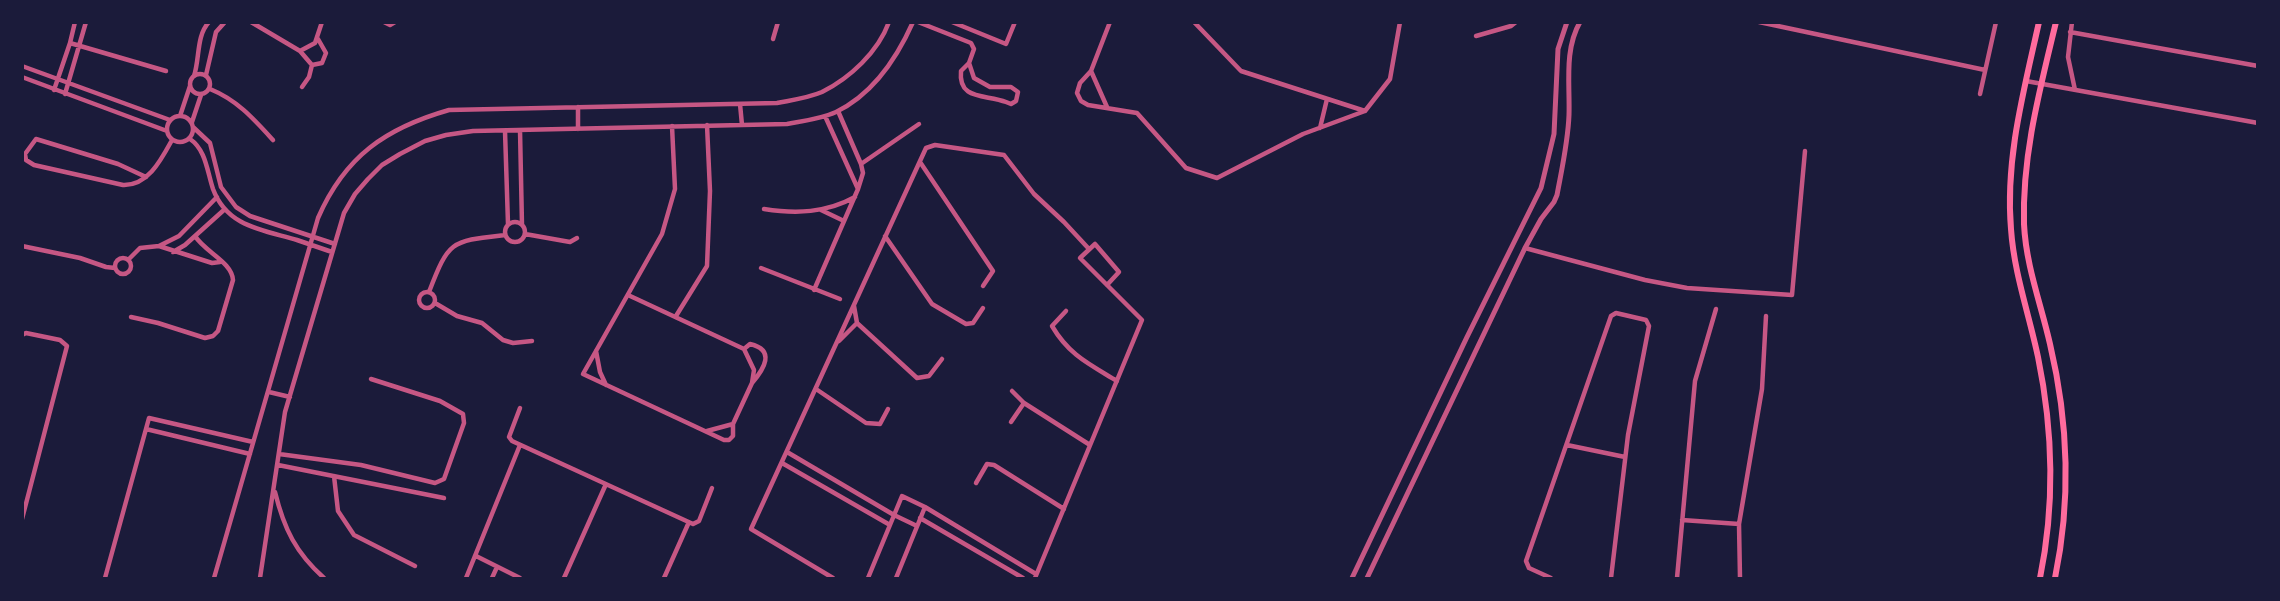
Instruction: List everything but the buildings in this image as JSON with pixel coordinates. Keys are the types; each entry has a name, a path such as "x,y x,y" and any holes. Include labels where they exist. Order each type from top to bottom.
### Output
{"main road":[{"path":"2039,22 2015,133 2010,179 2010,215 2015,263 2043,387 2049,428 2051,480 2040,579"},
{"path":"2055,579 2064,519 2066,460 2055,368 2028,261 2024,224 2026,162 2056,22"},
{"path":"2050,458 2066,460"}],"street":[{"path":"54,90 75,22"},
{"path":"65,94 86,22"},
{"path":"22,66 170,120 180,116 198,61 200,38 209,22"},
{"path":"210,89 210,81 206,75 216,32 225,22"},
{"path":"251,22 300,51 312,65 319,65 326,57 318,38"},
{"path":"300,51 310,48 318,38 322,22"},
{"path":"384,22 390,25 395,22"},
{"path":"773,39 777,22"},
{"path":"214,579 313,237 328,195 357,159 393,131 420,118 449,110 777,103 799,99 822,92 846,77 869,55 884,34 889,22"},
{"path":"260,579 290,397 332,252 344,213 355,194 382,165 425,141 474,131 787,124 825,116 838,111 883,75 900,50 913,22"},
{"path":"918,22 970,43 974,49 969,63 961,71 964,90 970,94 1011,104 1016,101 1018,92 1011,87 990,87 978,81 972,74 969,63"},
{"path":"952,22 1006,44 1015,22"},
{"path":"1110,22 1091,71 1080,83 1077,93 1081,101 1088,105 1141,115 1186,168 1217,178 1303,134 1365,111 1390,80 1400,22"},
{"path":"1194,22 1241,71 1365,111"},
{"path":"1476,36 1511,26 1516,22"},
{"path":"1352,579 1537,199 1554,134 1558,49 1567,22"},
{"path":"1367,579 1525,248 1557,195 1568,136 1570,48 1580,22"},
{"path":"1759,22 1985,70"},
{"path":"1980,94 1996,22"},
{"path":"2072,22 2068,57 2075,90"},
{"path":"2070,32 2258,66"},
{"path":"70,43 166,71"},
{"path":"302,87 309,77 312,65"},
{"path":"1091,71 1107,107"},
{"path":"194,76 206,75"},
{"path":"22,77 167,131 172,140 182,143 190,139"},
{"path":"2026,81 2258,123"},
{"path":"190,86 194,92 201,95"},
{"path":"210,89 201,95 190,139 203,154 217,197 225,208 233,217 247,226 332,252"},
{"path":"210,89 230,98 244,108 273,140"},
{"path":"1320,128 1327,99"},
{"path":"740,104 742,125"},
{"path":"578,107 578,129"},
{"path":"814,290 855,197 863,173 838,111"},
{"path":"180,116 192,124 210,142 221,187 236,207 250,216 335,244"},
{"path":"825,116 858,189"},
{"path":"167,131 170,120"},
{"path":"861,164 919,124"},
{"path":"676,316 707,266 710,191 707,125"},
{"path":"672,126 675,189 662,234 583,374 729,440 733,436 733,424 752,383 766,362 764,352 759,346 750,344 744,349"},
{"path":"505,131 508,224 505,235 509,241 515,242 522,240 525,234 522,225 520,130"},
{"path":"1554,134 1568,136"},
{"path":"146,177 118,164 36,139 25,154 26,160 34,165 123,185 135,185 146,177 172,140"},
{"path":"833,579 751,529 926,148 935,145 1004,154 1034,194 1089,249"},
{"path":"1525,248 1613,272 1687,288 1792,295 1805,151"},
{"path":"920,162 993,271 983,286"},
{"path":"115,268 119,260 128,260 140,248 159,246 179,236 217,197"},
{"path":"764,209 810,212 855,197"},
{"path":"173,252 180,249 225,208"},
{"path":"821,210 844,221"},
{"path":"196,217 205,227"},
{"path":"508,224 515,222 522,225"},
{"path":"525,234 570,242 577,238"},
{"path":"429,292 442,258 451,246 466,239 505,235"},
{"path":"131,317 158,323 198,337 213,336 218,331 233,273 195,236"},
{"path":"885,236 932,304 966,324 973,323 983,308"},
{"path":"868,579 902,496 925,507 1036,576 1142,320 1107,285 1080,258 1095,244 1119,272 1107,285"},
{"path":"24,245 89,260 115,268 122,274 128,273 131,268 128,260"},
{"path":"159,246 212,263 220,262"},
{"path":"761,268 840,298"},
{"path":"429,292 434,295 435,303 428,308 420,305 421,294 429,292"},
{"path":"628,295 744,349 754,370 752,383"},
{"path":"435,303 457,316 482,323 503,340 513,344 532,342"},
{"path":"854,306 857,323 917,378 929,376 942,359"},
{"path":"1677,579 1695,381 1716,309"},
{"path":"1066,311 1052,326 1061,342 1074,355 1117,381"},
{"path":"1551,579 1529,568 1527,561 1611,316 1616,313 1646,320 1649,326 1625,457 1611,579"},
{"path":"1740,579 1739,524 1762,389 1766,316"},
{"path":"835,345 857,323"},
{"path":"22,335 26,333 60,340 67,346 22,519"},
{"path":"596,351 600,372 606,385"},
{"path":"279,454 360,465 435,483 444,479 464,423 463,414 440,401 371,379"},
{"path":"1445,385 1452,387 1456,392"},
{"path":"816,389 866,423 880,424 888,409"},
{"path":"1012,391 1024,403 1090,445"},
{"path":"269,392 290,397"},
{"path":"1011,422 1024,403"},
{"path":"520,408 509,437 520,445 693,524 699,521 712,488"},
{"path":"1434,408 1439,413 1446,414"},
{"path":"105,579 149,418 253,442"},
{"path":"707,431 733,424"},
{"path":"146,429 250,454"},
{"path":"201,442 204,431"},
{"path":"466,579 520,445"},
{"path":"1567,445 1625,457"},
{"path":"787,452 894,515 917,526"},
{"path":"1409,461 1422,467"},
{"path":"782,463 890,525"},
{"path":"976,483 987,464 994,465 1064,509"},
{"path":"278,465 444,498"},
{"path":"334,476 338,511 354,535 415,566"},
{"path":"1398,483 1410,491"},
{"path":"564,579 606,484"},
{"path":"274,488 282,517 296,548 324,579"},
{"path":"896,579 925,507"},
{"path":"920,518 1023,579"},
{"path":"1682,520 1739,524"},
{"path":"664,579 689,522"},
{"path":"476,556 520,579"},
{"path":"492,579 497,567"}]}
